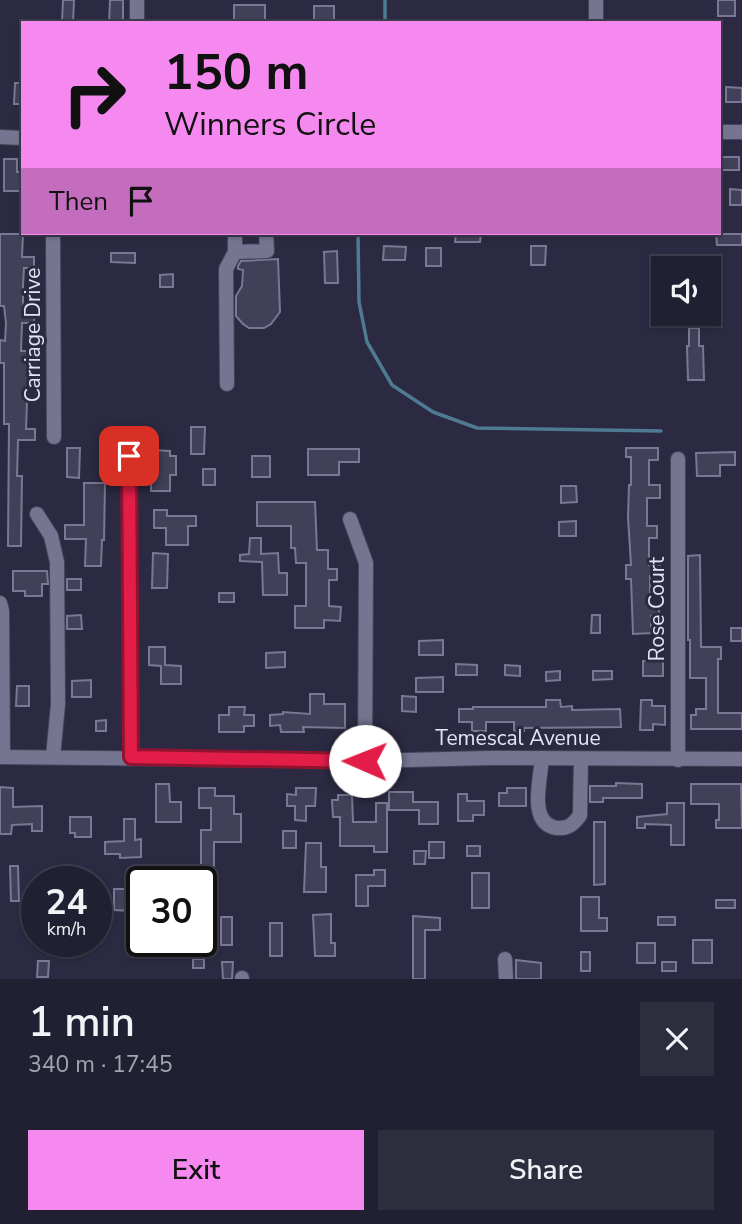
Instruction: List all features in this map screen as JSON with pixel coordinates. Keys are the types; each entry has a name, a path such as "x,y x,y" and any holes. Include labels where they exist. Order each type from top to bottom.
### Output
{"street":[{"path":"136,0 137,21"},
{"path":"596,0 596,21"},
{"path":"721,132 742,132"},
{"path":"0,138 21,138"},
{"name":"Carriage Drive","path":"53,235 54,438"},
{"path":"228,384 226,269 235,252 235,235"},
{"path":"235,252 267,251 267,235"},
{"path":"129,456 131,757"},
{"name":"Rose Court","path":"678,459 678,760"},
{"path":"37,514 51,536 57,562 58,704 53,757"},
{"path":"350,519 366,563 365,761"},
{"path":"0,603 4,666 1,757"},
{"name":"Temescal Avenue","path":"1,757 365,761 742,759"},
{"path":"542,758 539,816 553,828 571,826 580,815 581,759"},
{"path":"505,959 506,979"}],"building":[{"path":"63,0 74,0 73,21 62,21"},
{"path":"110,0 123,0 123,21 109,21"},
{"path":"718,0 735,0 735,16 718,16"},
{"path":"234,5 265,5 265,21 234,21"},
{"path":"314,6 334,6 334,21 314,21"},
{"path":"15,83 21,83 21,104 14,104"},
{"path":"726,87 742,88 742,102 726,102"},
{"path":"721,157 739,157 739,170 721,170"},
{"path":"4,159 17,159 17,172 21,172 21,191 4,191"},
{"path":"730,189 742,190 742,205 730,205"},
{"path":"0,234 21,234 22,257 34,257 34,268 24,268 23,312 34,312 34,323 22,323 21,351 35,351 36,385 28,384 26,429 35,429 35,440 18,440 17,476 22,476 21,546 8,546 9,424 4,424 4,363 0,363 0,340 5,341 6,323 4,306 0,306"},
{"path":"742,234 742,245 717,245 716,235"},
{"path":"456,235 481,235 480,242 455,242"},
{"path":"384,246 406,247 405,260 383,260"},
{"path":"531,246 546,246 545,265 531,265"},
{"path":"426,248 441,248 441,266 426,266"},
{"path":"337,251 338,283 325,283 324,252"},
{"path":"111,253 135,253 135,263 111,262"},
{"path":"278,259 280,312 271,324 264,328 249,328 236,316 236,296 242,286 243,270 238,269 238,266 241,261"},
{"path":"173,274 173,287 160,287 160,275"},
{"path":"689,328 699,328 699,346 703,346 704,380 688,380"},
{"path":"191,427 205,427 204,454 191,454"},
{"path":"67,448 80,448 79,478 67,477"},
{"path":"626,448 658,448 658,460 649,460 649,485 660,485 660,498 647,498 647,526 657,526 657,538 649,538 649,565 660,565 660,576 650,576 650,604 659,604 659,616 651,616 651,633 633,634 631,579 626,579 626,565 631,565 628,517 631,457 626,457"},
{"path":"308,449 359,449 359,462 339,462 339,475 308,475"},
{"path":"151,450 170,451 170,456 176,456 176,475 170,475 170,491 151,491"},
{"path":"735,452 735,465 720,465 720,476 697,476 696,453"},
{"path":"252,456 270,456 270,477 252,477"},
{"path":"203,469 215,469 215,485 203,485"},
{"path":"84,483 105,483 101,566 85,566 86,539 65,539 65,525 84,525"},
{"path":"561,486 576,486 577,502 561,503"},
{"path":"257,502 315,502 317,550 328,550 328,569 337,569 337,580 329,580 329,606 341,607 340,621 324,620 324,628 295,628 295,606 306,606 306,563 296,563 295,548 291,548 291,526 257,526"},
{"path":"154,510 167,510 167,516 196,516 196,526 188,526 188,545 166,545 166,528 154,528"},
{"path":"576,521 576,536 559,536 559,522"},
{"path":"250,538 261,538 261,554 278,553 279,573 287,573 287,595 263,595 262,562 240,561 240,555 249,554"},
{"path":"153,553 168,554 167,588 152,588"},
{"path":"700,555 701,647 721,647 721,659 718,659 718,713 742,713 742,729 691,729 691,715 696,715 696,709 706,709 706,678 690,678 688,640 688,556"},
{"path":"13,571 47,571 48,584 42,584 42,596 25,596 25,591 13,591"},
{"path":"67,579 81,579 81,590 67,590"},
{"path":"219,593 234,593 234,602 219,602"},
{"path":"81,615 82,629 67,629 67,616"},
{"path":"592,615 600,615 600,633 591,633"},
{"path":"731,628 742,628 742,641 731,641"},
{"path":"443,640 443,655 419,655 419,641"},
{"path":"149,647 165,647 165,665 181,666 181,684 161,684 161,666 149,665"},
{"path":"285,652 285,667 266,668 266,653"},
{"path":"643,661 663,661 663,676 643,676"},
{"path":"456,664 477,665 477,675 456,675"},
{"path":"505,665 520,666 520,676 505,675"},
{"path":"560,671 560,680 546,681 546,672"},
{"path":"593,671 612,671 612,679 593,680"},
{"path":"443,677 443,692 416,692 416,678"},
{"path":"91,680 91,697 72,697 72,681"},
{"path":"17,686 29,686 29,706 16,706"},
{"path":"310,694 324,694 324,704 345,704 345,728 303,727 304,732 281,732 280,725 270,726 270,715 283,712 310,714"},
{"path":"402,696 416,697 416,712 402,711"},
{"path":"546,700 560,700 561,707 572,706 572,710 620,709 621,727 524,728 524,731 514,731 514,722 486,722 486,731 472,731 472,722 459,722 459,709 546,707"},
{"path":"641,700 652,700 652,706 665,706 665,725 653,724 653,730 640,730"},
{"path":"229,707 245,707 244,715 254,715 254,726 244,726 244,732 219,732 219,715 229,715"},
{"path":"106,720 106,731 96,731 96,721"},
{"path":"616,783 642,784 642,798 603,798 603,802 590,802 590,786 616,786"},
{"path":"156,784 169,784 170,802 181,802 181,822 156,822"},
{"path":"691,784 741,784 742,828 716,828 719,804 691,804"},
{"path":"0,787 13,788 13,807 42,806 42,831 32,831 32,824 12,825 11,834 0,834"},
{"path":"199,788 215,788 215,796 234,796 234,814 241,814 241,842 214,842 214,866 201,866 201,830 211,830 211,808 199,808"},
{"path":"296,788 316,788 315,806 306,806 306,821 295,820 295,806 287,806 287,794 296,795"},
{"path":"507,788 526,788 526,806 499,806 499,793 507,793"},
{"path":"389,792 413,792 413,802 438,802 438,824 419,824 419,810 389,810"},
{"path":"458,794 467,794 467,801 484,801 484,815 473,815 473,821 458,821"},
{"path":"338,795 352,795 353,822 376,822 376,803 387,803 387,852 374,852 374,846 340,846 340,817 333,817 332,800 338,800"},
{"path":"667,803 684,803 684,845 671,845 671,825 645,824 645,828 637,828 637,817 667,814"},
{"path":"70,817 91,817 91,837 75,837 75,833 70,833"},
{"path":"124,819 135,819 135,840 141,839 141,857 120,858 120,854 105,854 105,842 124,841"},
{"path":"594,822 605,822 605,884 594,885"},
{"path":"283,831 296,831 296,848 283,848"},
{"path":"429,842 444,842 444,858 429,858"},
{"path":"306,843 321,843 321,867 326,867 326,892 304,892"},
{"path":"467,846 480,846 480,856 467,856"},
{"path":"414,851 426,851 425,864 414,864"},
{"path":"10,866 18,866 19,901 11,901"},
{"path":"374,870 385,870 385,886 368,886 368,906 356,906 356,875 374,875"},
{"path":"472,873 489,873 489,908 472,908"},
{"path":"114,889 126,889 126,911 114,910"},
{"path":"581,897 599,897 599,918 607,918 607,931 581,931"},
{"path":"716,900 735,900 735,908 716,908"},
{"path":"331,914 331,943 335,943 335,956 315,956 313,915"},
{"path":"413,916 440,918 440,930 425,930 425,979 413,979"},
{"path":"221,917 232,917 232,945 221,945"},
{"path":"658,917 675,917 675,925 658,925"},
{"path":"270,923 282,923 282,956 270,956"},
{"path":"693,940 712,940 712,963 693,963"},
{"path":"637,943 655,943 655,963 637,963"},
{"path":"581,952 590,952 590,971 581,971"},
{"path":"193,959 204,959 204,968 193,968"},
{"path":"516,960 541,963 541,979 516,979"},
{"path":"38,961 49,961 48,977 37,977"},
{"path":"222,962 233,962 232,979 223,979"},
{"path":"662,962 676,962 676,971 662,971"}],"waterway":[{"path":"385,0 385,21"},
{"path":"358,235 359,302 367,342 392,385 433,412 477,428 661,431"}],"route":[{"path":"129,456 131,757 365,761"}]}
